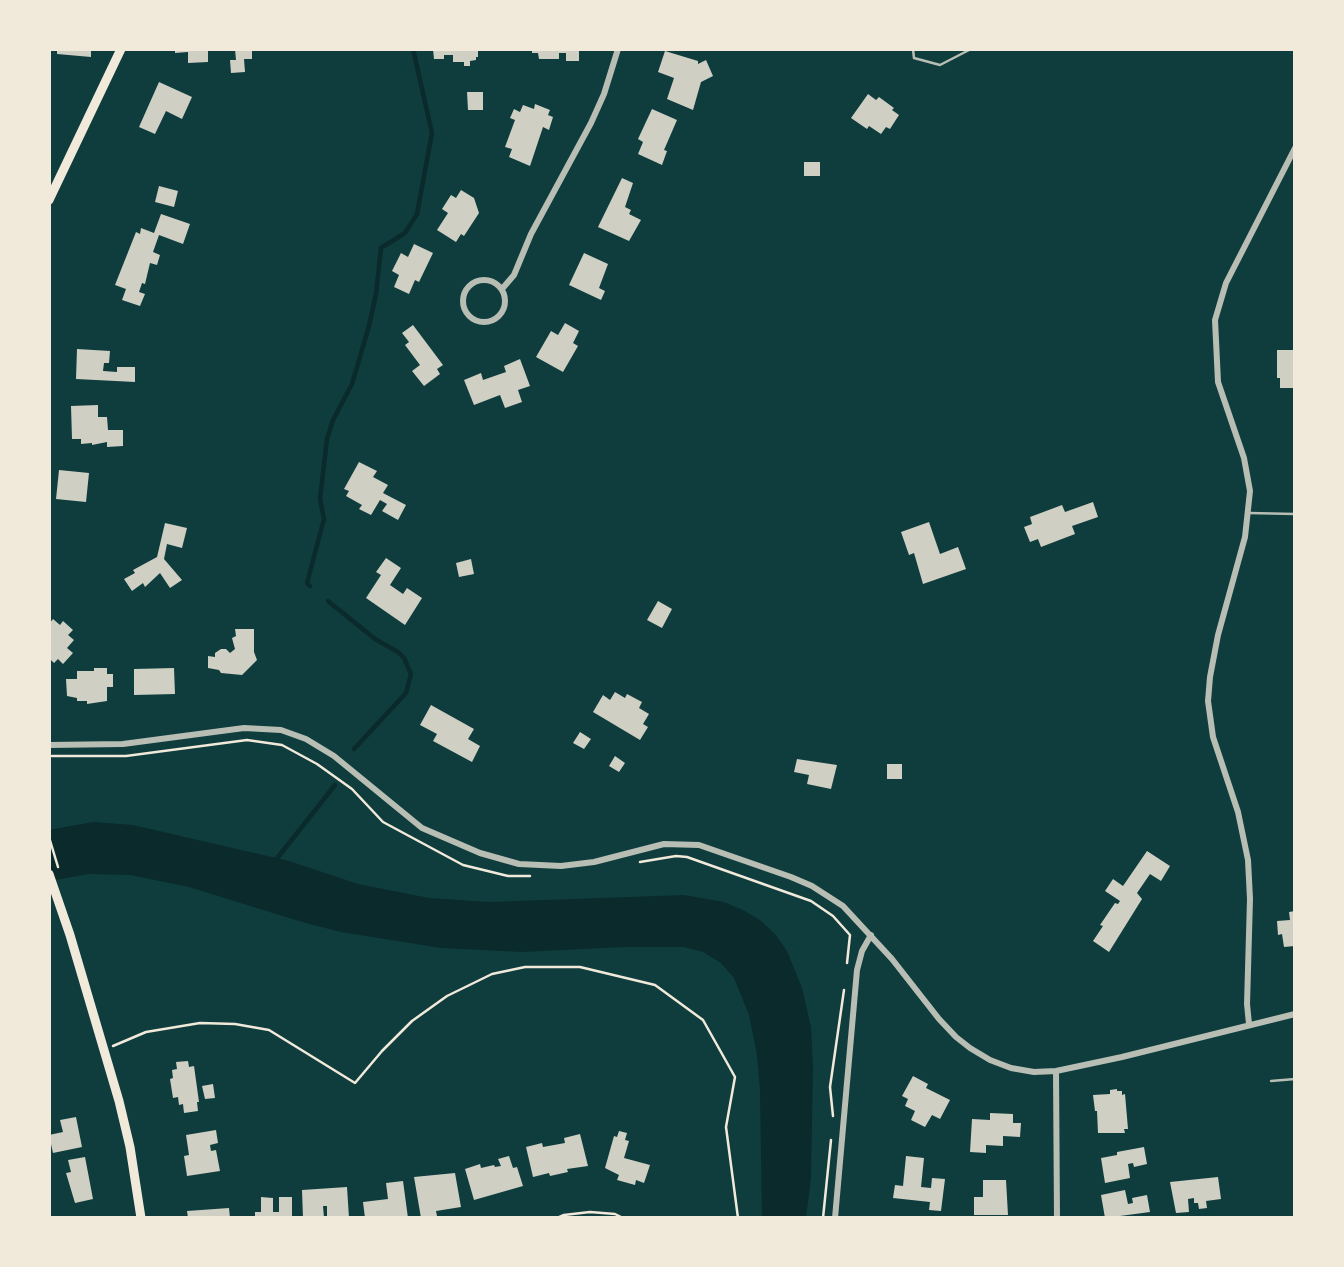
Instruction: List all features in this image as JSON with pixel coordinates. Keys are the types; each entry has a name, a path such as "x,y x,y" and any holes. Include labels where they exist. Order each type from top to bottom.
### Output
{"main road":[{"path":"49,200 121,49"},
{"path":"49,874 70,934 120,1101 141,1218"}],"street":[{"path":"502,289 514,275 531,234 591,123 604,94 618,49"},
{"path":"1249,1024 1247,1004 1251,899 1248,860 1238,812 1213,737 1208,701 1218,635 1245,537 1249,513 1249,483 1244,458 1218,382 1215,320 1226,283 1295,148"},
{"path":"488,281 502,289 505,297 503,309 494,320 477,319 464,308 465,291 474,282 488,281"},
{"path":"49,745 123,744 244,728 281,730 306,739 334,755 422,828 480,853 519,864 561,866 594,862 664,844 699,845 812,886 843,906 871,935 939,1019 970,1048 1011,1068 1034,1072 1056,1071 1295,1014"},
{"path":"835,1218 857,970 862,951 871,935"},
{"path":"1056,1071 1057,1218"}],"lane":[{"path":"913,49 914,58 940,65 971,49"},
{"path":"1249,513 1295,514"},
{"path":"1271,1081 1295,1079"}],"path":[{"path":"49,756 126,756 247,740 282,746 317,764 352,789 383,822 463,865 508,876 532,876"},
{"path":"628,864 676,856 687,857 811,901 833,916 850,934 847,963"},
{"path":"113,1046 146,1032 200,1024 235,1024 269,1030 355,1083 412,1021 447,996 492,974 526,967 580,967 655,985 703,1020 735,1077 726,1127 738,1218"},
{"path":"832,1125 830,1087 845,987"},
{"path":"822,1218 831,1137"},
{"path":"556,1218 590,1212 615,1214 623,1218"}],"water":[{"path":"93,822 133,825 289,861 358,884 429,898 489,902 684,895 724,902 743,910 760,920 775,934 787,951 802,988 811,1027 811,1178 806,1218 762,1218 760,1090 757,1055 749,1015 734,978 721,963 703,952 684,947 522,952 441,948 341,932 189,887 130,875 89,874 49,881 49,830"}],"building":[{"path":"57,49 91,49 91,57 57,54"},
{"path":"175,49 208,49 208,62 188,63 188,52 175,53"},
{"path":"235,49 252,49 252,59 244,59 245,72 231,73 230,60 236,60"},
{"path":"433,49 478,49 478,57 470,61 470,66 464,66 464,62 453,62 453,55 434,59"},
{"path":"532,49 579,49 579,61 566,61 566,53 559,53 559,59 539,59 538,53 532,53"},
{"path":"665,51 698,61 698,64 706,60 713,76 701,82 693,110 667,99 674,78 658,72"},
{"path":"159,82 192,97 182,119 166,111 155,134 139,127"},
{"path":"467,92 483,92 483,110 468,110"},
{"path":"868,94 876,100 879,97 899,115 890,129 886,127 881,134 869,126 867,129 851,118"},
{"path":"535,104 550,110 548,115 553,117 549,130 543,127 530,166 509,157 512,149 505,147 515,120 510,118 514,109 520,112 523,105 534,109"},
{"path":"652,109 677,120 664,150 667,151 662,165 638,154 643,142 638,139"},
{"path":"804,162 820,162 820,176 804,176"},
{"path":"622,178 633,183 625,207 631,210 629,214 641,220 629,241 598,227"},
{"path":"159,186 178,191 174,207 155,202"},
{"path":"461,190 474,198 479,213 464,236 461,234 456,242 437,230 448,213 442,209 451,195 456,198"},
{"path":"161,214 190,224 183,244 159,235 153,252 160,255 157,265 150,263 145,284 142,283 139,292 145,294 140,306 122,300 126,289 115,285 136,232 140,234 141,228 154,233"},
{"path":"414,244 433,253 419,282 415,280 409,294 394,287 399,275 392,271 401,253 408,257"},
{"path":"584,253 608,264 599,288 605,291 601,300 569,285"},
{"path":"565,323 579,331 573,343 578,346 563,372 536,357 551,331 558,335"},
{"path":"413,325 443,365 437,369 440,374 424,386 412,371 420,365 405,345 409,342 402,333"},
{"path":"77,349 110,351 109,363 104,363 103,371 117,372 117,367 135,367 135,382 76,379"},
{"path":"1277,350 1295,350 1295,388 1280,388 1280,378 1277,378"},
{"path":"520,359 530,386 518,390 522,402 505,408 500,395 474,405 464,380 481,373 483,380 506,372 504,366"},
{"path":"98,405 98,417 107,417 108,430 123,430 123,446 107,447 107,442 81,444 81,439 72,439 71,406"},
{"path":"359,462 377,471 373,477 388,485 383,493 406,505 398,520 382,511 387,504 380,500 371,515 359,509 362,505 346,496 349,491 344,489"},
{"path":"59,470 89,473 86,502 56,499"},
{"path":"1093,502 1098,517 1072,526 1075,534 1041,547 1038,539 1030,542 1024,527 1032,524 1030,517 1062,505 1065,512"},
{"path":"929,522 940,554 958,547 966,569 923,584 914,553 909,555 901,532"},
{"path":"165,523 187,528 182,548 167,544 164,559 182,580 170,588 160,573 145,587 143,583 132,591 124,579 135,573 133,570 157,557"},
{"path":"386,558 401,568 390,585 403,594 407,588 422,598 405,625 366,598 381,575 376,572"},
{"path":"471,559 474,574 459,577 456,563"},
{"path":"658,601 672,609 662,628 647,620"},
{"path":"53,619 60,625 63,621 73,630 68,635 74,640 67,648 73,653 63,664 58,659 54,663 49,658 49,624"},
{"path":"235,629 254,629 254,652 257,660 242,675 221,673 208,668 208,656 215,657 215,653 221,649 230,653 235,649 232,638 236,636"},
{"path":"94,668 107,668 107,674 113,674 113,687 107,687 107,701 87,704 87,701 77,701 77,698 67,696 66,679 77,679 77,671 94,671"},
{"path":"174,668 175,694 134,695 134,669"},
{"path":"615,692 625,698 627,694 642,702 639,708 649,714 643,724 648,727 640,740 593,712 603,695 610,700"},
{"path":"431,705 474,729 468,739 480,746 472,762 433,741 437,734 420,725"},
{"path":"580,732 591,739 584,749 573,743"},
{"path":"615,756 625,763 619,772 609,766"},
{"path":"797,759 837,765 831,789 807,784 809,775 794,772"},
{"path":"887,764 902,764 902,779 887,779"},
{"path":"1147,851 1170,866 1161,881 1150,874 1137,893 1142,899 1109,952 1093,941 1103,926 1100,925 1115,903 1120,901 1105,891 1113,879 1123,886"},
{"path":"1295,911 1295,946 1284,947 1282,934 1278,935 1277,921 1290,920 1289,912"},
{"path":"188,1061 189,1067 194,1066 199,1102 198,1111 184,1113 183,1104 179,1105 178,1097 173,1098 170,1079 173,1078 172,1070 177,1069 176,1062"},
{"path":"913,1076 928,1084 926,1088 950,1100 940,1119 932,1115 925,1127 911,1120 915,1111 905,1106 908,1099 902,1096"},
{"path":"213,1084 215,1098 205,1099 202,1086"},
{"path":"1110,1090 1122,1091 1122,1095 1125,1094 1128,1129 1124,1129 1125,1133 1098,1133 1093,1095 1110,1094"},
{"path":"990,1113 1013,1114 1013,1123 1021,1123 1020,1137 1003,1136 1003,1146 986,1145 986,1153 970,1152 972,1119 990,1120"},
{"path":"76,1117 82,1147 53,1153 49,1135 63,1132 60,1120"},
{"path":"216,1130 218,1143 210,1145 211,1151 216,1150 220,1171 187,1176 184,1156 189,1155 186,1135"},
{"path":"619,1131 627,1133 625,1140 629,1141 624,1158 650,1165 644,1183 636,1180 635,1185 617,1180 619,1175 605,1168 614,1136 617,1137"},
{"path":"580,1134 588,1166 567,1169 568,1172 550,1176 549,1173 533,1177 526,1147 542,1143 543,1147 565,1143 564,1138"},
{"path":"1144,1147 1147,1164 1134,1167 1133,1163 1128,1164 1130,1178 1105,1183 1101,1158"},
{"path":"509,1156 513,1168 517,1167 523,1186 474,1200 465,1169 480,1164 481,1168 501,1166 498,1159"},
{"path":"906,1156 924,1158 921,1187 931,1188 932,1178 945,1179 941,1211 929,1210 930,1202 893,1198 895,1185 903,1186"},
{"path":"85,1157 93,1199 75,1203 66,1173 71,1172 68,1160"},
{"path":"455,1173 461,1207 436,1211 437,1216 421,1218 414,1177"},
{"path":"1218,1177 1221,1199 1206,1201 1207,1208 1199,1209 1194,1198 1188,1199 1189,1212 1176,1213 1170,1182"},
{"path":"983,1180 1006,1180 1008,1215 974,1215 974,1197 983,1197"},
{"path":"403,1181 408,1218 365,1218 363,1202 388,1199 386,1183"},
{"path":"347,1187 349,1218 327,1218 327,1206 323,1206 324,1218 303,1218 302,1190"},
{"path":"1125,1190 1128,1204 1133,1203 1132,1198 1147,1195 1150,1212 1105,1218 1101,1195"},
{"path":"261,1197 273,1198 273,1212 279,1212 279,1197 292,1197 292,1218 255,1218 255,1212 261,1212"},
{"path":"229,1208 230,1218 188,1218 187,1211"}],"waterway":[{"path":"310,586 307,583 324,519 320,499 327,439 333,420 352,384 369,326 381,248 405,233 417,214 432,133 413,49"},
{"path":"328,601 375,639 398,652 404,658 411,674 406,693 354,749"},
{"path":"275,861 335,785"}]}
